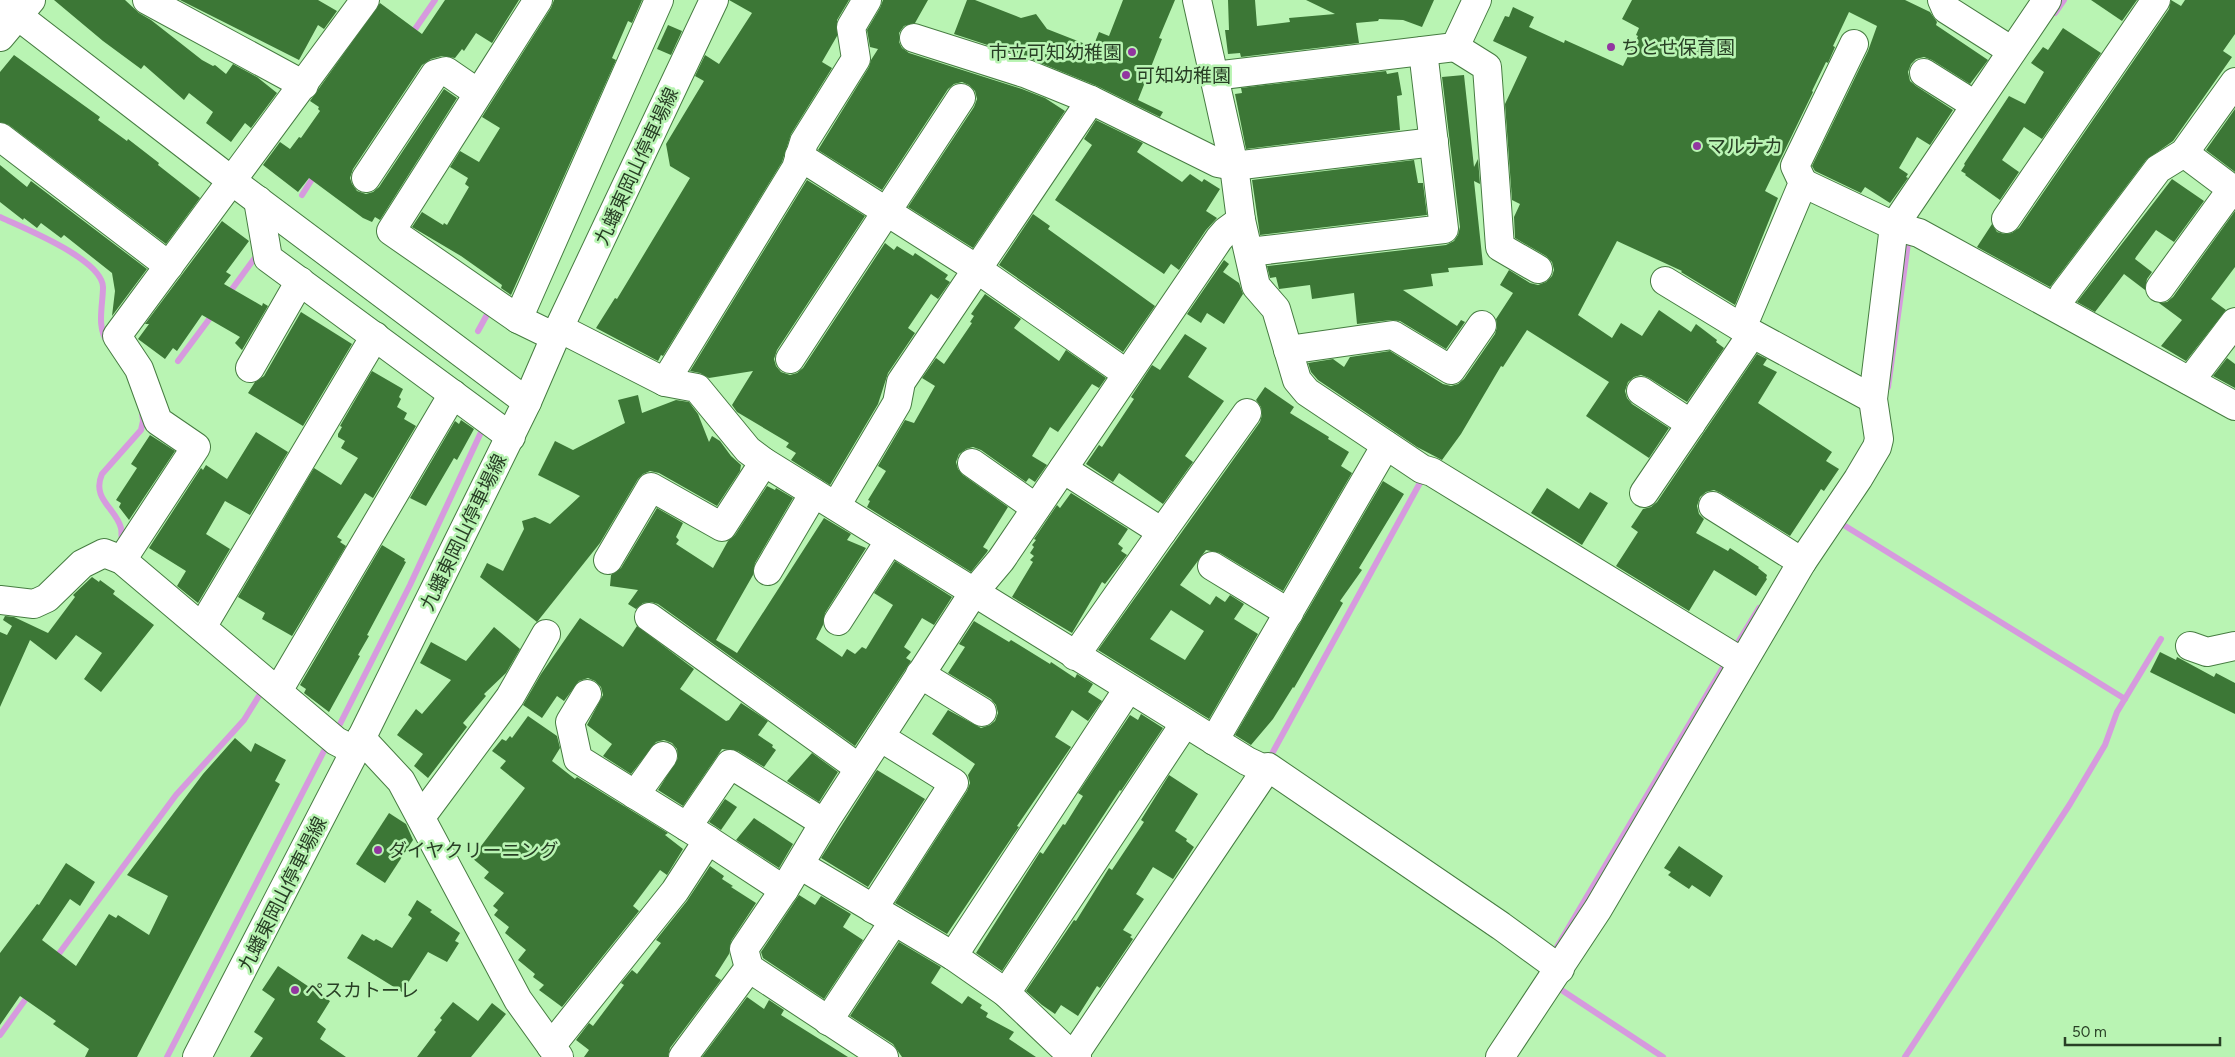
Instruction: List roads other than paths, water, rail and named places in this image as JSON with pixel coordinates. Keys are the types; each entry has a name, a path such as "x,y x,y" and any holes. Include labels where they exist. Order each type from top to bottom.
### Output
{"street":[{"path":"147,0 304,85"},
{"path":"122,560 196,447 158,421 139,370 117,336 365,0"},
{"path":"538,0 391,231 518,319 557,332 665,382 697,388 748,450 764,462 1128,689 1247,761 1264,768 1268,767 1552,964"},
{"path":"518,319 659,0"},
{"name":"九蟠東岡山停車場線","path":"197,1057 358,745 527,402 557,332 714,0"},
{"path":"665,382 796,168 804,142 856,59 851,28 867,0"},
{"path":"1197,0 1234,166 1242,220 1256,286 1276,309 1297,380 1307,392 1382,452 1734,658"},
{"path":"1455,47 1477,0"},
{"path":"1942,0 1946,8 2012,51"},
{"path":"1500,1057 1552,964 1598,909 1734,658 1795,557 1858,479 1877,447 1879,439 1873,399 1906,229 1975,105 2047,0"},
{"path":"2006,218 2156,0"},
{"path":"0,37 16,6 232,182 527,402"},
{"path":"914,38 1028,74 1091,100 1218,163 1234,166 1434,142"},
{"path":"1854,44 1795,166 1803,183 1906,229 2235,406"},
{"path":"1214,76 1455,47 1487,68 1500,247 1538,269"},
{"path":"1249,252 1444,229 1423,51"},
{"path":"366,178 435,74 446,72 478,93"},
{"path":"1924,73 1975,105"},
{"path":"2063,295 2158,169 2184,153 2235,82"},
{"path":"790,360 961,98"},
{"path":"768,571 897,403 901,382 1091,100"},
{"path":"0,137 168,266"},
{"path":"2160,288 2232,189 2184,153"},
{"path":"799,156 977,269 1128,374"},
{"path":"1644,493 1691,424 1747,331 1803,183"},
{"path":"258,200 268,258 510,436"},
{"path":"884,1057 748,968 744,949 784,890 824,822 974,592 1001,560 1219,239 1226,231 1242,220"},
{"path":"250,368 300,281"},
{"path":"1665,281 1747,331 1873,399"},
{"path":"2190,381 2235,322"},
{"path":"1288,350 1393,336 1451,370 1482,325"},
{"path":"202,626 375,336"},
{"path":"1640,391 1691,424"},
{"path":"278,691 453,394"},
{"path":"1075,656 1247,413"},
{"path":"1214,741 1382,452"},
{"path":"608,560 651,487 722,527 764,462"},
{"path":"972,463 1036,508"},
{"path":"1063,469 1162,532"},
{"path":"1713,506 1795,557"},
{"path":"838,621 890,540"},
{"path":"0,600 34,604 47,598 82,564 104,553 122,560 336,741 358,745 401,781 518,1000 555,1052 675,891 698,833 730,764 824,822"},
{"path":"1212,566 1289,613"},
{"path":"649,617 859,768"},
{"path":"421,817 510,698 546,634"},
{"path":"2190,646 2207,652 2235,646"},
{"path":"920,674 982,712"},
{"path":"953,956 1128,689"},
{"path":"587,694 570,722 578,759 698,833 784,890"},
{"path":"1006,993 1185,723"},
{"path":"828,1021 954,783 880,737"},
{"path":"635,794 663,756"},
{"path":"800,865 953,956 1006,993 1070,1055 1264,768"},
{"path":"683,1057 748,968"}],"waterway":[{"path":"411,35 435,0"},
{"path":"2055,13 2064,0"},
{"path":"302,195 316,173"},
{"path":"0,217 76,255 99,276 103,287 101,323 104,337 108,343"},
{"path":"1888,387 1909,236"},
{"path":"227,296 254,259"},
{"path":"478,331 489,311"},
{"path":"178,361 213,314"},
{"path":"119,543 122,540 121,528 102,497 99,483 102,474 141,430 142,413"},
{"path":"340,724 410,585 483,428"},
{"path":"1268,761 1421,481"},
{"path":"1842,524 2125,699"},
{"path":"1734,649 1759,608"},
{"path":"1905,1057 2070,804 2105,745 2117,712 2161,639"},
{"path":"1557,947 1728,659"},
{"path":"55,959 176,795 244,720 262,691"},
{"path":"167,1057 325,749"},
{"path":"1560,989 1663,1057"},
{"path":"0,1035 30,993"}],"place":[{"name":"ちとせ保育園","path":"1611,47"},
{"name":"市立可知幼稚園","path":"1132,52"},
{"name":"可知幼稚園","path":"1126,75"},
{"name":"マルナカ","path":"1697,146"},
{"name":"ダイヤクリーニング","path":"378,850"},
{"name":"ペスカトーレ","path":"295,990"}]}
